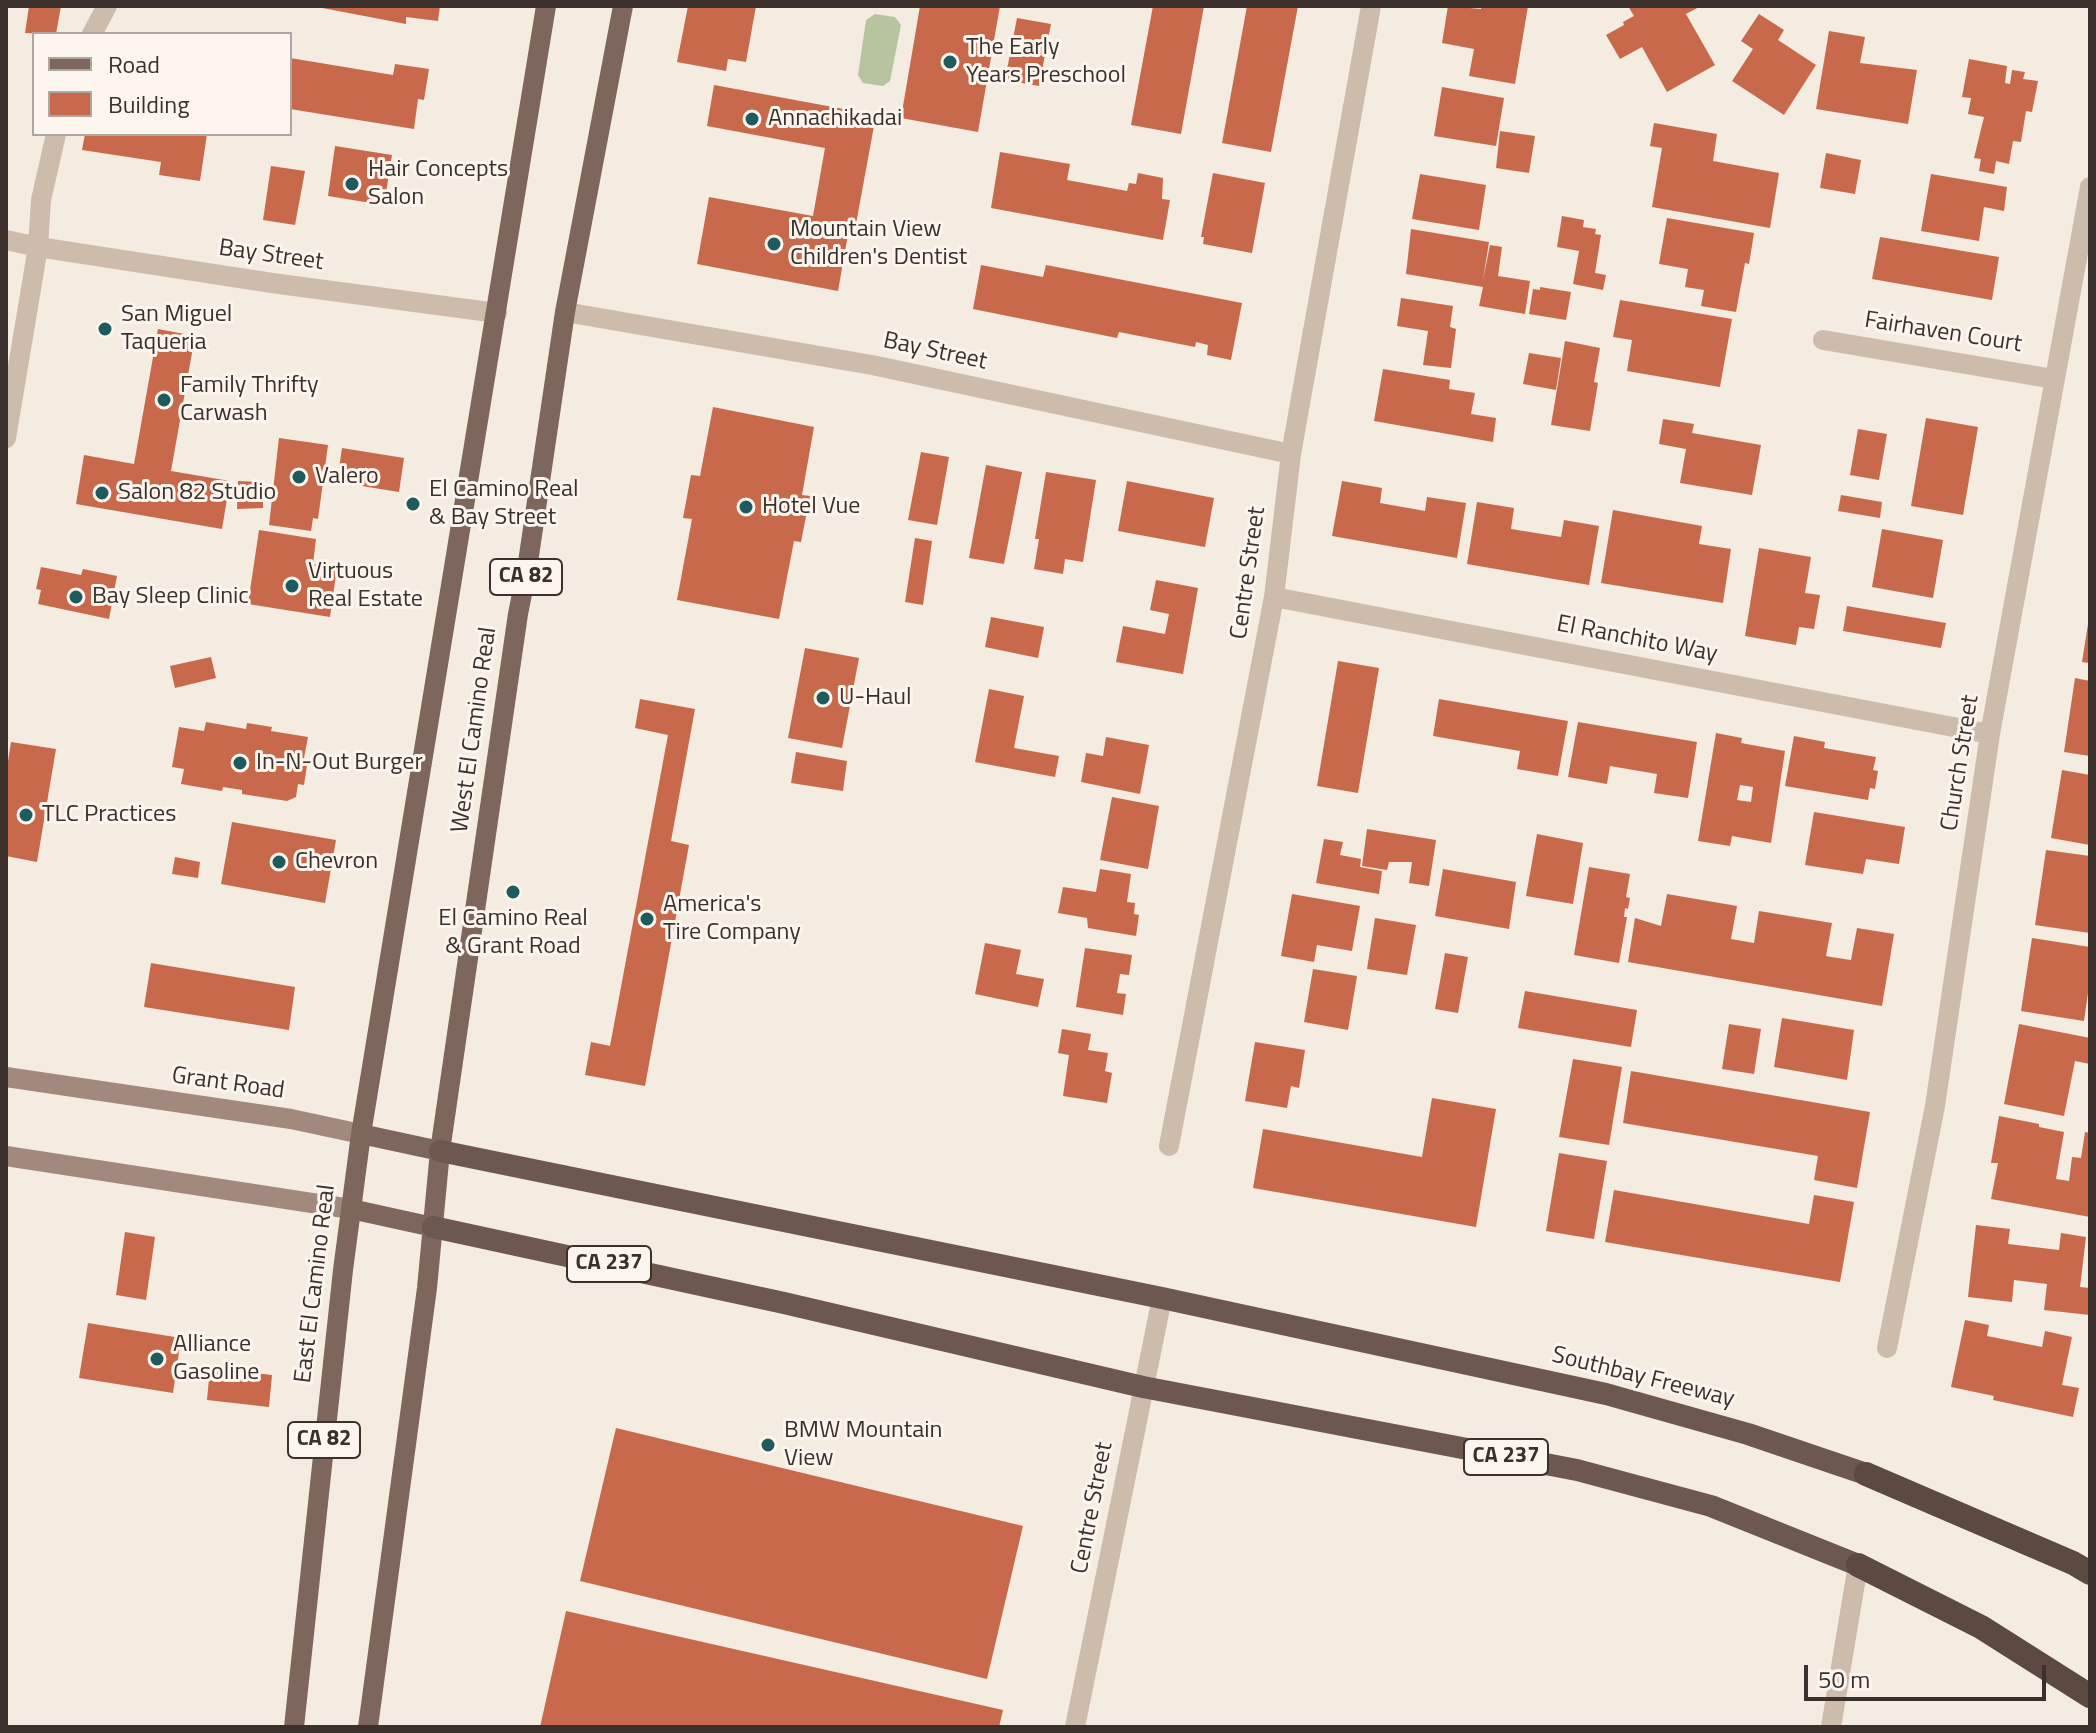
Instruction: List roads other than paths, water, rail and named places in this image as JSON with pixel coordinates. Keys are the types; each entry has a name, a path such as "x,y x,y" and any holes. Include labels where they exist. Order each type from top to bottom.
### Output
{"highway":[{"name":"Southbay Freeway","path":"440,1151 1162,1298 1606,1394 1748,1434 1866,1474 2084,1568"},
{"name":"CA 237","path":"433,1227 784,1303 1143,1387 1577,1470 1711,1506 1858,1565 1981,1627 2090,1696"}],"main road":[{"name":"West El Camino Real","path":"361,1134 546,6"},
{"name":"West El Camino Real","path":"433,1227 440,1151 518,614 565,312 623,6"},
{"name":"Grant Road","path":"6,1077 291,1119 440,1151"},
{"name":"East El Camino Real","path":"294,1727 361,1134"},
{"path":"6,1156 351,1209"},
{"name":"CA 237","path":"351,1209 433,1227"},
{"name":"CA 82","path":"368,1727 433,1227"}],"street":[{"path":"93,32 107,6"},
{"name":"Centre Street","path":"1169,1146 1274,597 1291,454 1371,6"},
{"path":"6,438 38,247 41,200 56,136"},
{"name":"Church Street","path":"1887,1348 1935,1106 1990,734 2090,187"},
{"name":"Bay Street","path":"6,240 272,283 497,313"},
{"name":"Bay Street","path":"565,312 872,365 1291,454"},
{"name":"Fairhaven Court","path":"1823,340 2054,379"},
{"name":"El Ranchito Way","path":"1274,597 1990,734"},
{"name":"Centre Street","path":"1075,1727 1162,1298"},
{"path":"1831,1727 1858,1565"}],"place":[{"name":"The Early Years Preschool","path":"950,62"},
{"name":"Annachikadai","path":"752,119"},
{"name":"Hair Concepts Salon","path":"352,184"},
{"name":"Mountain View Children's Dentist","path":"774,244"},
{"name":"San Miguel Taqueria","path":"105,329"},
{"name":"Family Thrifty Carwash","path":"164,400"},
{"name":"Valero","path":"299,477"},
{"name":"Salon 82 Studio","path":"102,493"},
{"name":"El Camino Real & Bay Street","path":"413,504"},
{"name":"Hotel Vue","path":"746,507"},
{"name":"Virtuous Real Estate","path":"292,586"},
{"name":"Bay Sleep Clinic","path":"76,597"},
{"name":"U-Haul","path":"823,698"},
{"name":"In-N-Out Burger","path":"240,763"},
{"name":"TLC Practices","path":"26,815"},
{"name":"Chevron","path":"279,862"},
{"name":"El Camino Real & Grant Road","path":"513,892"},
{"name":"America's Tire Company","path":"647,919"},
{"name":"Alliance Gasoline","path":"157,1359"},
{"name":"BMW Mountain View","path":"768,1445"}]}
